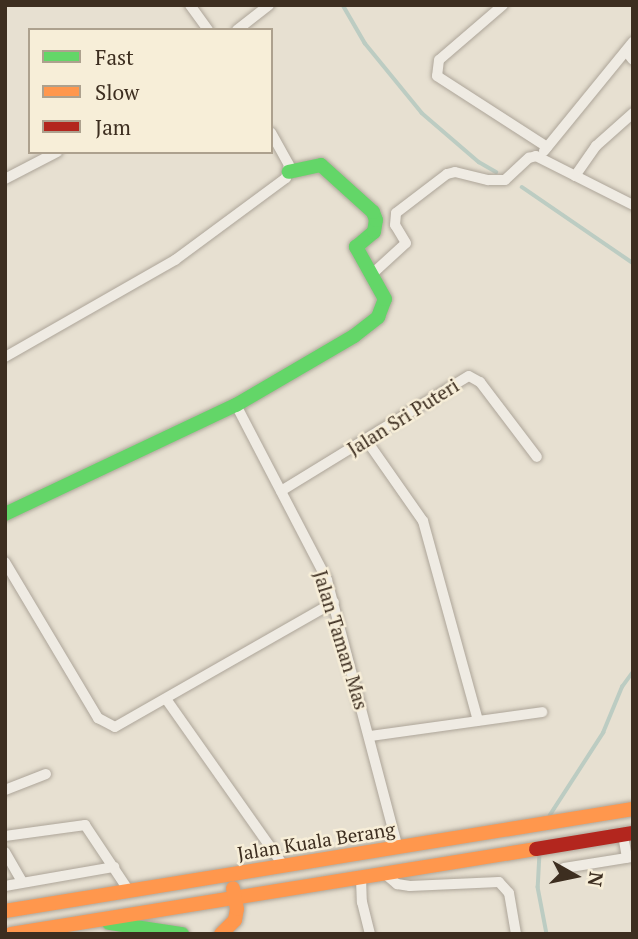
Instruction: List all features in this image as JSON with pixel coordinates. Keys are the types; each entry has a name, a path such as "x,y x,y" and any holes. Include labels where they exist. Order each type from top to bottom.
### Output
{"main road":[{"path":"5,513 236,405 354,336 378,317 385,299 356,247 374,232 376,220 373,212 321,165 289,172"},
{"name":"Jalan Kuala Berang","path":"5,911 633,809"},
{"path":"10,934 89,925 236,897 628,834"},
{"path":"198,879 228,882 236,897 235,920 221,934"},
{"path":"89,925 182,934"}],"street":[{"path":"190,5 207,28"},
{"path":"240,28 269,5"},
{"path":"503,5 439,60 437,76 547,147"},
{"path":"539,157 629,55 633,42"},
{"path":"575,176 590,153 633,113"},
{"path":"5,357 175,260 286,178 289,172 286,158 273,136"},
{"path":"5,179 53,154"},
{"path":"371,275 405,243 396,225 396,213 447,174 462,172 488,180 505,180 529,158 539,157 633,205"},
{"name":"Jalan Sri Puteri","path":"281,491 367,441 469,376 480,382 537,457"},
{"name":"Jalan Taman Mas","path":"236,405 327,580 398,848"},
{"path":"367,441 423,521 478,721"},
{"path":"5,562 103,723 115,727 334,602"},
{"path":"166,699 284,866"},
{"path":"370,736 542,712"},
{"path":"5,790 46,774"},
{"path":"5,836 85,825 129,891"},
{"path":"564,868 630,857 628,834"},
{"path":"5,852 22,882"},
{"path":"5,886 114,867"},
{"path":"385,874 397,884 410,886 499,882 509,893 516,934"},
{"path":"361,878 362,902 370,934"}],"waterway":[{"path":"343,5 365,43 422,113 479,162 496,172"},
{"path":"522,187 633,263"},
{"path":"550,815 603,733 622,687 633,672"},
{"path":"540,853 538,887 547,934"}],"traffic: fast":[{"path":"5,514 236,405 354,336 378,317 385,299 356,247 374,232 376,220 373,212 321,165 289,172"},
{"path":"109,923 182,934"}],"traffic: slow":[{"path":"5,911 633,809"},
{"path":"11,934 536,849"},
{"path":"221,934 235,920 237,909 233,888"}],"traffic: jam":[{"path":"536,849 633,833"}]}
